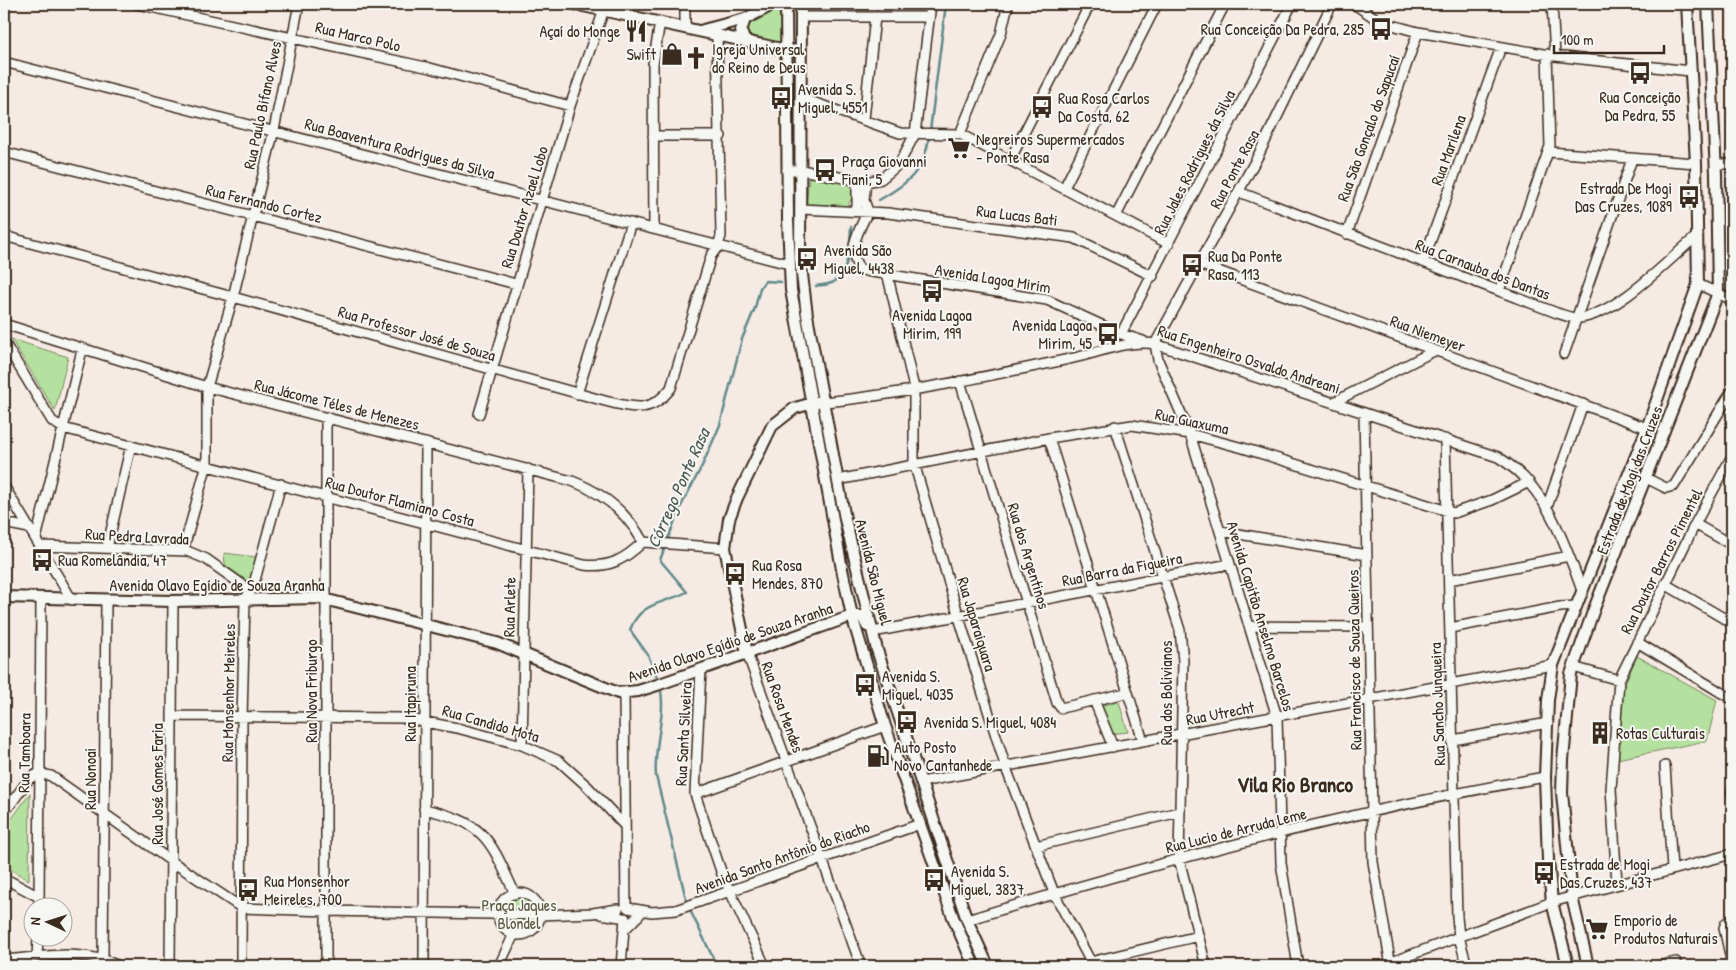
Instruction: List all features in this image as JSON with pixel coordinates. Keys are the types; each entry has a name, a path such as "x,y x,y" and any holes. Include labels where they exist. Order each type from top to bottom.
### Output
{"main road":[{"path":"574,4 745,42 801,51"},
{"path":"700,31 745,19 774,4"},
{"name":"Avenida São Miguel","path":"786,4 789,264 794,309 852,616 885,726 965,947 974,966"},
{"name":"Avenida São Miguel","path":"801,4 800,258 804,291 838,480 877,650 966,920 988,966"},
{"name":"Estrada de Mogi das Cruzes","path":"1568,966 1552,902 1548,860 1545,777 1553,665 1647,428 1698,284 1696,163 1686,4"},
{"name":"Estrada de Mogi das Cruzes","path":"1588,966 1572,897 1562,774 1573,667 1718,293 1716,164 1708,4"},
{"path":"745,19 741,31 745,42"},
{"name":"Rua Rosa Mendes","path":"747,652 725,548 729,519 736,498 769,432 778,420 786,413 811,402 824,402"},
{"name":"Avenida Olavo Egídio de Souza Aranha","path":"4,597 41,600 245,601 300,598 327,600 470,635 523,652 608,690 624,694 701,670 852,616"},
{"path":"852,616 863,616 877,650"}],"street":[{"name":"Rua Marco Polo","path":"138,4 430,68 570,106"},
{"name":"Rua Paulo Bifano Alves","path":"184,551 207,464 207,387 233,297 274,130 299,4"},
{"path":"684,28 685,4"},
{"path":"787,170 801,170 862,182 881,179 899,164 917,134 928,17 931,4"},
{"path":"960,134 1000,34 1008,4"},
{"path":"1010,160 1090,4"},
{"path":"1064,188 1157,4"},
{"path":"1116,216 1225,4"},
{"name":"Rua Jales Rodrigues da Silva","path":"1122,334 1292,4"},
{"name":"Rua Ponte Rasa","path":"1150,343 1199,264 1239,192 1295,84 1332,4"},
{"path":"1354,4 1381,22 1418,32 1551,55 1690,71"},
{"path":"1499,291 1549,152 1551,140 1552,4"},
{"name":"Rua Doutor Azael Lobo","path":"478,414 570,106 604,10"},
{"path":"864,119 875,17"},
{"path":"801,18 928,17"},
{"path":"654,229 653,64 660,22"},
{"name":"Rua São Gonçalo do Sapucaí","path":"1347,234 1418,32"},
{"name":"Rua Professor José de Souza","path":"4,236 233,297 578,394 636,408 646,407 664,398 672,388 710,256 718,246 722,222 717,36"},
{"name":"Rua Marilena","path":"1423,262 1501,47"},
{"name":"Rua Boaventura Rodrigues da Silva","path":"4,62 789,264"},
{"path":"801,98 900,133 960,134 1169,244"},
{"path":"653,136 720,136"},
{"name":"Rua Fernando Cortez","path":"4,152 516,284"},
{"path":"1549,152 1696,163"},
{"path":"1564,354 1632,159"},
{"path":"1716,164 1732,164"},
{"path":"857,211 862,182"},
{"path":"862,182 864,200 868,211"},
{"name":"Rua Carnauba dos Dantas","path":"1239,192 1499,291 1577,318"},
{"name":"Rua Lucas Bati","path":"800,209 868,211 1074,238 1107,252 1153,276"},
{"name":"Avenida Lagoa Mirim","path":"868,211 854,247 855,262 859,268 866,272 1047,300 1122,334 1150,343"},
{"path":"578,394 631,223"},
{"path":"1577,318 1596,314 1621,300 1698,235"},
{"name":"Rua Niemeyer","path":"1199,264 1647,428"},
{"name":"Rua Japaraiquara","path":"888,276 914,388 914,463 958,614 1006,768 1054,893 1091,964"},
{"path":"1698,284 1732,300"},
{"name":"Rua Jácome Téles de Menezes","path":"4,324 82,350 207,387 528,469 578,484 604,496 621,511 643,542"},
{"path":"4,342 52,421 63,428"},
{"name":"Rua Engenheiro Osvaldo Andreani","path":"824,402 960,380 1150,343 1498,457 1512,466 1529,482 1547,507 1583,592"},
{"name":"Avenida Capitão Anselmo Barcelos","path":"1150,343 1190,434 1277,717 1279,834 1284,891 1298,966"},
{"path":"38,543 82,350"},
{"path":"1334,402 1434,351"},
{"name":"Rua dos Argentinos","path":"960,380 1059,706 1061,708 1094,700"},
{"path":"1646,478 1666,488 1674,486 1732,391"},
{"path":"1547,507 1582,404"},
{"name":"Rua Francisco de Souza Queiros","path":"1364,413 1371,812 1374,870 1390,964"},
{"name":"Rua Nova Friburgo","path":"326,417 326,966"},
{"name":"Rua Guaxuma","path":"838,480 914,463 1049,438 1115,426 1140,425 1190,434 1366,485 1447,512 1458,513 1465,511 1529,482"},
{"name":"Rua dos Bolivianos","path":"1115,426 1175,611 1182,643 1179,859 1206,966"},
{"name":"Rua Doutor Flamiano Costa","path":"63,428 207,464 584,566 598,567 610,565 628,556 643,542"},
{"path":"1049,438 1142,741"},
{"name":"Rua Sancho Junqueira","path":"1445,439 1459,936 1467,966"},
{"name":"Rua Itapiruna","path":"424,966 426,443"},
{"path":"107,548 131,445"},
{"name":"Rua Doutor Barros Pimentel","path":"1619,680 1695,524 1732,456"},
{"name":"Rua Arlete","path":"522,745 524,551 528,469"},
{"name":"Rua Monsenhor Meireles","path":"241,966 242,718 245,601 251,591 281,484"},
{"path":"4,486 72,600"},
{"path":"4,523 29,528"},
{"path":"1695,524 1732,545"},
{"path":"1220,531 1367,555"},
{"path":"643,542 725,548"},
{"name":"Rua Pedra Lavrada","path":"38,543 184,551 206,560 251,591"},
{"path":"1449,580 1569,556"},
{"name":"Rua Barra da Figueira","path":"873,632 958,614 1230,564"},
{"path":"1665,584 1732,623"},
{"name":"Rua Tamboara","path":"39,898 41,600"},
{"name":"Rua Nonoai","path":"103,958 106,600"},
{"name":"Rua José Gomes Faria","path":"170,966 173,601"},
{"path":"1450,628 1560,607 1577,606"},
{"path":"1249,626 1368,627"},
{"path":"1637,642 1732,699"},
{"name":"Rua Rosa Mendes","path":"747,652 861,966"},
{"name":"Rua Utrecht","path":"921,782 1006,768 1553,665"},
{"path":"1573,667 1619,680 1611,789 1617,884"},
{"name":"Rua Santa Silveira","path":"701,670 695,794 716,860 765,966"},
{"path":"1113,747 1094,700 1126,693"},
{"path":"621,966 625,929 622,910 624,877 624,694"},
{"name":"Rua Candido Mota","path":"172,716 404,718 426,721 522,745 559,761 587,786 624,825"},
{"path":"1453,740 1548,723"},
{"path":"695,794 885,726"},
{"path":"1665,766 1672,869"},
{"path":"4,813 29,779 39,773 51,776 171,861 242,908"},
{"name":"Rua Lucio de Arruda Leme","path":"966,920 1054,893 1279,834 1454,794 1545,777"},
{"path":"424,809 464,821 485,835 491,843 515,894"},
{"path":"1036,846 1179,812"},
{"name":"Avenida Santo Antônio do Riacho","path":"622,910 640,914 676,910 697,904 920,824"},
{"path":"1381,966 1552,902 1732,854"},
{"path":"4,878 39,898"},
{"path":"515,894 532,898 539,908 540,915 539,921 532,931 520,935 514,934 503,927 499,914 505,899 515,894"},
{"name":"Avenida Santo Antônio do Riacho","path":"242,908 326,912 540,915 622,910 652,912"},
{"path":"625,929 640,914"},
{"path":"1732,919 1726,923 1724,928 1732,964"},
{"path":"499,966 514,934"},
{"path":"1091,964 1198,936"},
{"path":"37,948 37,957"},
{"path":"4,960 74,954 103,958 119,966"},
{"path":"1658,966 1676,962"}],"green space":[{"path":"779,4 784,4 784,47 745,40 745,23"},
{"path":"809,175 854,184 854,195 847,206 806,206"},
{"path":"11,339 68,357 55,411"},
{"path":"224,553 256,557 250,580 247,581 225,565"},
{"path":"1637,656 1717,700 1707,741 1617,759 1622,690"},
{"path":"1119,702 1128,732 1109,734 1097,706"},
{"path":"30,793 29,880 4,866 4,830"},
{"name":"Praça Jaques Blondel","path":"519,895 533,900 538,914 533,928 519,933 505,928 500,914 505,900"}],"waterway":[{"name":"Córrego Ponte Rasa","path":"930,131 946,4"},
{"name":"Córrego Ponte Rasa","path":"879,200 906,182 919,168 927,149 929,137"},
{"name":"Córrego Ponte Rasa","path":"816,286 833,282 844,270 848,256 851,227"},
{"name":"Córrego Ponte Rasa","path":"667,542 678,512 702,466 720,425 742,339 755,308 760,288 765,281 781,282"},
{"name":"Córrego Ponte Rasa","path":"658,680 648,655 630,630 634,621 646,609 687,592 660,560 665,547"},
{"name":"Córrego Ponte Rasa","path":"660,686 662,708 656,753 656,776 687,903"},
{"name":"Córrego Ponte Rasa","path":"689,908 717,966"}],"place":[{"name":"Rua Conceição Da Pedra, 285","path":"1381,29"},
{"name":"Açaí do Monge","path":"636,31"},
{"name":"Swift","path":"672,54"},
{"name":"Igreja Universal do Reino de Deus","path":"696,58"},
{"name":"Rua Conceição Da Pedra, 55","path":"1640,73"},
{"name":"Avenida S. Miguel, 4551","path":"781,98"},
{"name":"Rua Rosa Carlos Da Costa, 62","path":"1042,107"},
{"name":"Negreiros Supermercados - Ponte Rasa","path":"959,148"},
{"name":"Praça Giovanni Fiani, 5","path":"825,170"},
{"name":"Estrada De Mogi Das Cruzes, 1089","path":"1689,197"},
{"name":"Avenida São Miguel, 4438","path":"807,259"},
{"name":"Rua Da Ponte Rasa, 113","path":"1192,265"},
{"name":"Avenida Lagoa Mirim, 199","path":"932,291"},
{"name":"Avenida Lagoa Mirim, 45","path":"1108,334"},
{"name":"Rua Romelândia, 47","path":"42,560"},
{"name":"Rua Rosa Mendes, 870","path":"735,574"},
{"name":"Avenida S. Miguel, 4035","path":"865,685"},
{"name":"Avenida S. Miguel, 4084","path":"907,722"},
{"name":"Rotas Culturais","path":"1600,733"},
{"name":"Auto Posto Novo Cantanhede","path":"878,756"},
{"name":"Estrada de Mogi Das Cruzes, 437","path":"1544,873"},
{"name":"Avenida S. Miguel, 3837","path":"934,880"},
{"name":"Rua Monsenhor Meireles, 700","path":"248,890"},
{"name":"Emporio de Produtos Naturais","path":"1597,929"}],"district":[{"name":"Vila Rio Branco","path":"1295,784"}]}
